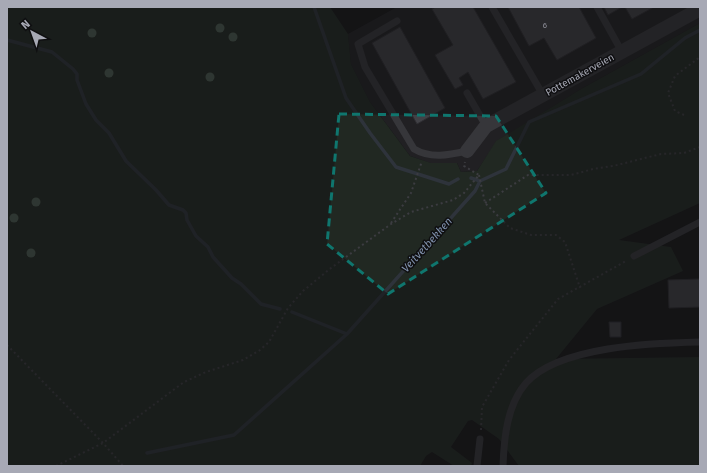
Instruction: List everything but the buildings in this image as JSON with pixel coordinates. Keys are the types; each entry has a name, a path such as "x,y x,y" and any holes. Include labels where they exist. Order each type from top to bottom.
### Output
{"street":[{"name":"Pottemakerveien","path":"467,150 486,126 700,9"}],"lane":[{"path":"492,7 543,95"},
{"path":"597,7 622,52"},
{"path":"397,21 358,44 365,66 414,149 423,154 438,155 467,150"},
{"path":"467,93 486,126"},
{"path":"634,256 700,222"},
{"path":"503,466 507,428 514,404 525,384 538,371 571,357 622,347 700,342"},
{"path":"477,466 480,439"}],"path":[{"path":"684,116 675,111 668,94 675,76 700,57"},
{"path":"485,203 528,175 571,175 661,154 684,153 700,147"},
{"path":"467,150 464,166 479,175 485,203 510,228 531,236 556,235 565,242 580,288"},
{"path":"391,224 411,193 419,172"},
{"path":"56,466 103,443 184,382 206,372 243,360 260,350 269,342 288,308 304,292 391,224 411,212 464,193 479,175"},
{"path":"480,439 482,407 509,360 558,299 580,288 634,256"},
{"path":"7,345 103,443 123,466"}],"highlighted area":[{"path":"339,114 496,116 546,193 388,294 327,244"}],"shaded area":[{"path":"7,7 330,7 348,34 351,64 370,102 410,156 431,163 457,163 461,172 477,171 496,141 581,89 700,23 700,203 619,240 671,247 683,271 597,309 556,359 700,357 700,466 519,466 499,439 472,420 468,421 451,447 472,463 471,466 454,466 432,452 426,456 420,466 7,466"},
{"path":"397,7 700,7 700,23 581,89 497,141 477,171 461,172 457,163 430,163 410,156 370,102 351,64 348,34"}],"waterway":[{"path":"314,7 346,98 396,167 449,184 458,179"},
{"name":"Veitvetbekken","path":"147,453 234,435 347,334 475,191 480,181 506,169 529,122 641,74 685,38 700,30"},
{"path":"7,40 52,52 73,69 77,74 77,80 86,104 96,120 109,133 126,161 169,205 183,210 186,213 187,220 196,236 208,247 213,257 232,278 241,284 261,304 280,309"},
{"path":"471,178 480,181"},
{"path":"292,312 347,334"}]}
